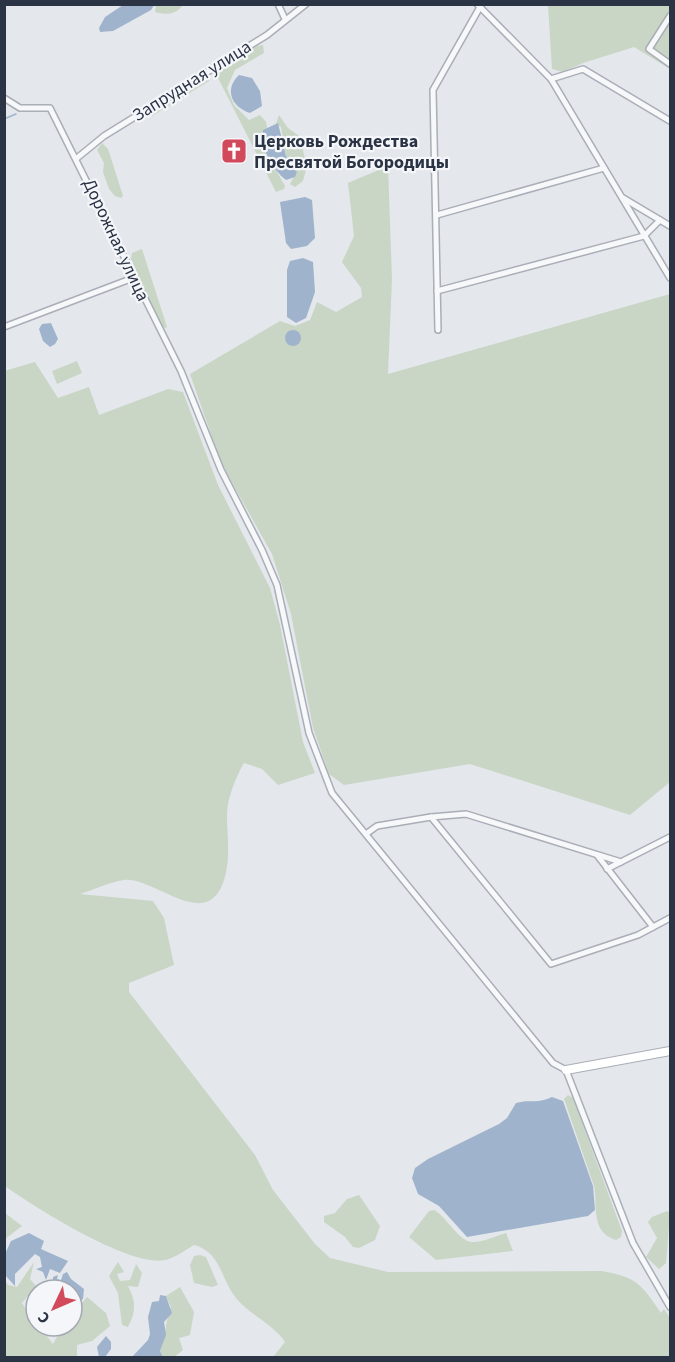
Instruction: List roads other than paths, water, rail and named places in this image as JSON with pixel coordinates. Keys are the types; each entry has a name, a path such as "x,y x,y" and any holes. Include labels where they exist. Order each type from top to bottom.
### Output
{"street":[{"path":"278,4 285,19"},
{"name":"Запрудная улица","path":"77,158 89,146 267,35 306,4"},
{"path":"438,330 433,90 479,6 551,79 670,278"},
{"path":"670,16 649,49 670,64"},
{"path":"551,79 583,69 670,121"},
{"name":"Дорожная улица","path":"4,98 20,108 50,108 77,158 133,278 181,371 221,470 262,550 277,585 302,705 323,775 341,806 553,1063 566,1070"},
{"path":"437,215 604,168"},
{"path":"622,197 670,226"},
{"path":"437,291 644,236 660,220"},
{"path":"4,327 133,278"},
{"path":"366,834 377,826 466,814 621,862"},
{"path":"431,817 551,964 653,927 670,918"},
{"path":"607,869 670,837"},
{"path":"596,854 653,927"},
{"path":"670,1051 566,1070 633,1243 670,1307"}],"water":[{"path":"123,5 154,5 151,10 113,31 100,32 99,28 105,17"},
{"path":"239,75 252,78 260,91 262,106 250,113 238,106 232,97 232,86"},
{"path":"278,123 286,156 297,172 295,177 286,180 272,164 263,143 263,130"},
{"path":"305,197 312,200 315,238 307,246 291,249 286,243 280,202"},
{"path":"303,258 313,262 315,292 306,318 296,323 287,317 287,270 290,261"},
{"path":"51,323 58,339 50,347 43,341 39,329 42,324"},
{"path":"293,330 301,338 293,346 285,338"},
{"path":"552,1097 563,1101 593,1186 595,1210 588,1216 467,1237 439,1206 418,1194 412,1178 415,1168 428,1159 499,1124 507,1118 516,1103"},
{"path":"29,1233 44,1241 41,1249 68,1261 60,1273 50,1269 45,1278 43,1272 36,1269 42,1267 40,1257 35,1254 15,1274 15,1286 5,1275 5,1254 11,1241"},
{"path":"67,1272 70,1278 62,1278"},
{"path":"160,1295 166,1296 172,1313 164,1322 166,1335 160,1351 163,1357 132,1357 148,1340 150,1334 148,1317 152,1302 159,1301"},
{"path":"106,1336 111,1342 111,1349 105,1357 99,1357 97,1347"}],"waterway":[{"path":"4,119 16,114"}],"place":[{"name":"Церковь Рождества Пресвятой Богородицы","path":"234,151"}]}
